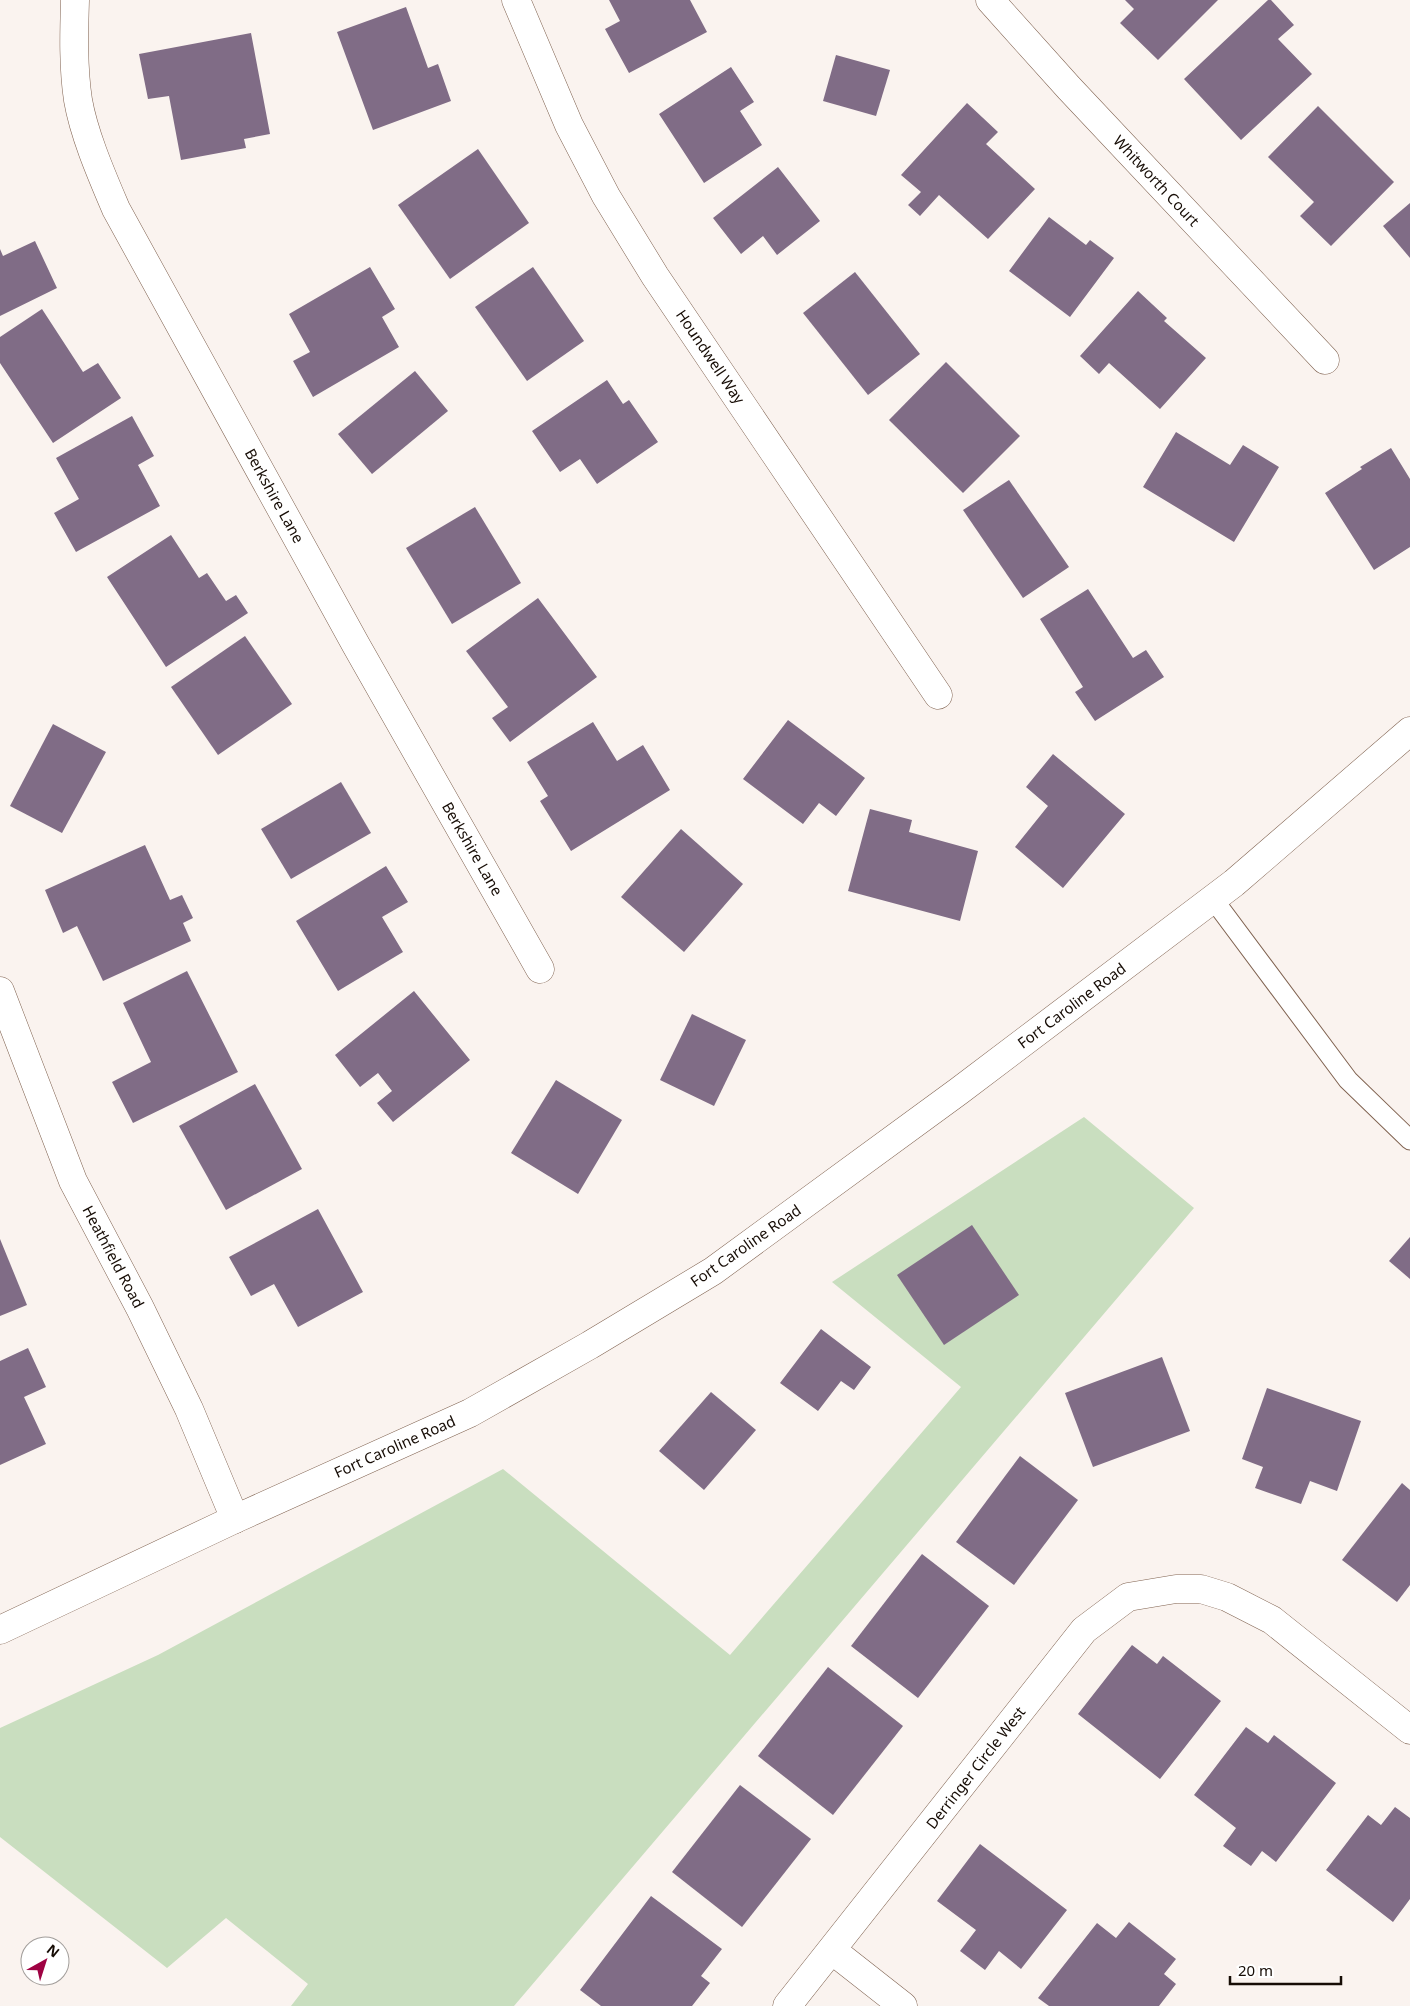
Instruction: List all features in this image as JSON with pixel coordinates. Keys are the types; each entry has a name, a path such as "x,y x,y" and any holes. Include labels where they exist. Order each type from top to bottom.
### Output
{"street":[{"name":"Berkshire Lane","path":"76,0 73,44 79,101 96,162 116,209 356,645 540,969"},
{"name":"Houndwell Way","path":"516,0 569,125 606,196 655,276 938,696"},
{"name":"Whitworth Court","path":"990,0 1069,88 1325,360"},
{"name":"Fort Caroline Road","path":"0,1630 235,1519 470,1413 590,1345 713,1271 959,1091 1213,899 1410,732"},
{"name":"Heathfield Road","path":"0,991 72,1181 140,1308 189,1409 235,1519"},
{"name":"Derringer Circle West","path":"787,2006 1084,1630 1128,1597 1176,1589 1201,1589 1226,1597 1272,1620 1410,1730"},
{"path":"833,1950 903,2006"}],"lane":[{"path":"1213,899 1348,1080 1410,1140"}],"green space":[{"path":"1084,1117 1194,1208 514,2006 291,2006 308,1984 226,1918 167,1968 0,1837 0,1728 158,1655 503,1469 730,1655 961,1387 832,1282"}],"building":[{"path":"609,0 690,0 707,32 629,73 605,29 620,21"},
{"path":"1125,0 1218,0 1158,60 1120,23 1134,9"},
{"path":"1268,0 1271,0 1294,25 1278,39 1312,74 1241,140 1184,79"},
{"path":"406,7 428,68 438,64 451,101 373,130 337,32"},
{"path":"251,33 270,134 244,139 246,148 181,160 169,96 148,99 139,54"},
{"path":"836,55 890,70 876,116 823,101"},
{"path":"731,67 754,102 740,111 762,145 704,183 659,114"},
{"path":"967,103 998,132 986,144 1035,189 988,239 939,195 920,216 908,205 921,192 901,175"},
{"path":"1318,106 1394,182 1331,246 1300,216 1314,202 1268,157"},
{"path":"478,149 529,223 450,279 398,205"},
{"path":"778,167 820,221 777,255 763,236 741,254 713,218"},
{"path":"1410,203 1410,258 1383,226"},
{"path":"1049,217 1086,245 1090,240 1114,258 1070,317 1009,271"},
{"path":"35,241 57,288 0,316 0,249 3,256"},
{"path":"370,267 395,309 382,317 399,347 313,397 293,361 310,352 289,314"},
{"path":"533,267 584,341 527,381 475,307"},
{"path":"855,272 920,354 868,395 803,313"},
{"path":"1138,291 1167,318 1164,321 1206,358 1160,409 1109,363 1099,374 1080,356"},
{"path":"42,309 83,372 98,363 121,398 53,443 0,363 0,337"},
{"path":"946,362 1020,436 963,493 889,420"},
{"path":"415,371 448,411 372,474 338,434"},
{"path":"607,380 623,404 629,400 658,442 597,484 580,459 560,472 532,431"},
{"path":"132,416 154,456 138,465 160,506 76,552 54,513 79,499 56,458"},
{"path":"1176,432 1230,465 1243,445 1279,467 1234,542 1143,487"},
{"path":"1391,448 1410,479 1410,547 1374,570 1325,493 1362,469 1360,467"},
{"path":"1009,480 1069,567 1023,598 963,510"},
{"path":"475,507 521,583 452,624 406,548"},
{"path":"171,535 199,578 207,573 226,601 236,595 248,613 166,667 107,577"},
{"path":"1088,589 1133,658 1146,650 1164,677 1095,721 1075,692 1083,687 1040,619"},
{"path":"538,598 597,677 510,742 492,718 508,707 466,651"},
{"path":"245,636 292,704 218,755 171,687"},
{"path":"788,720 865,778 836,816 819,803 803,824 743,779"},
{"path":"593,722 617,761 643,745 670,790 571,851 540,801 548,796 527,762"},
{"path":"53,724 106,752 62,833 10,806"},
{"path":"1053,754 1125,814 1063,888 1015,847 1048,806 1026,787"},
{"path":"341,782 371,833 291,879 261,829"},
{"path":"870,809 912,820 909,832 978,851 960,921 848,891"},
{"path":"681,829 743,884 684,952 621,897"},
{"path":"145,845 170,900 182,895 193,918 183,923 191,941 103,981 77,926 63,933 45,890"},
{"path":"386,866 408,902 382,917 403,952 338,991 296,921"},
{"path":"187,971 238,1072 133,1123 112,1082 151,1062 123,1003"},
{"path":"414,991 470,1060 393,1122 377,1103 392,1091 378,1073 360,1087 335,1055"},
{"path":"692,1014 746,1040 714,1106 660,1080"},
{"path":"556,1080 622,1120 578,1194 511,1153"},
{"path":"255,1084 302,1169 226,1210 179,1126"},
{"path":"318,1209 363,1292 298,1327 274,1284 251,1296 229,1257"},
{"path":"972,1225 1019,1295 944,1345 897,1275"},
{"path":"1410,1237 1410,1279 1389,1261"},
{"path":"0,1239 27,1305 0,1316"},
{"path":"821,1329 871,1367 854,1390 841,1381 818,1411 780,1383"},
{"path":"28,1348 46,1387 24,1397 46,1444 0,1465 0,1361"},
{"path":"1162,1357 1190,1431 1093,1467 1065,1393"},
{"path":"1267,1388 1361,1421 1337,1491 1310,1481 1301,1504 1255,1488 1263,1467 1242,1459"},
{"path":"711,1392 756,1430 704,1490 659,1451"},
{"path":"1020,1456 1078,1500 1014,1585 956,1542"},
{"path":"1402,1483 1410,1490 1410,1585 1397,1602 1342,1560"},
{"path":"922,1554 989,1606 918,1698 851,1646"},
{"path":"1132,1645 1157,1664 1163,1656 1221,1701 1160,1779 1078,1714"},
{"path":"828,1667 903,1726 833,1815 758,1756"},
{"path":"1246,1727 1268,1743 1274,1735 1336,1783 1276,1862 1262,1851 1251,1866 1223,1846 1236,1828 1194,1795"},
{"path":"740,1785 811,1839 742,1927 672,1872"},
{"path":"1395,1807 1410,1818 1410,1899 1393,1922 1326,1870 1368,1815 1381,1825"},
{"path":"980,1844 1067,1910 1021,1969 999,1951 985,1970 960,1951 976,1930 937,1901"},
{"path":"651,1896 722,1949 701,1976 710,1983 692,2006 601,2006 580,1990"},
{"path":"1129,1922 1176,1959 1164,1974 1176,1984 1159,2006 1049,2006 1038,1998 1097,1923 1116,1938"}]}
